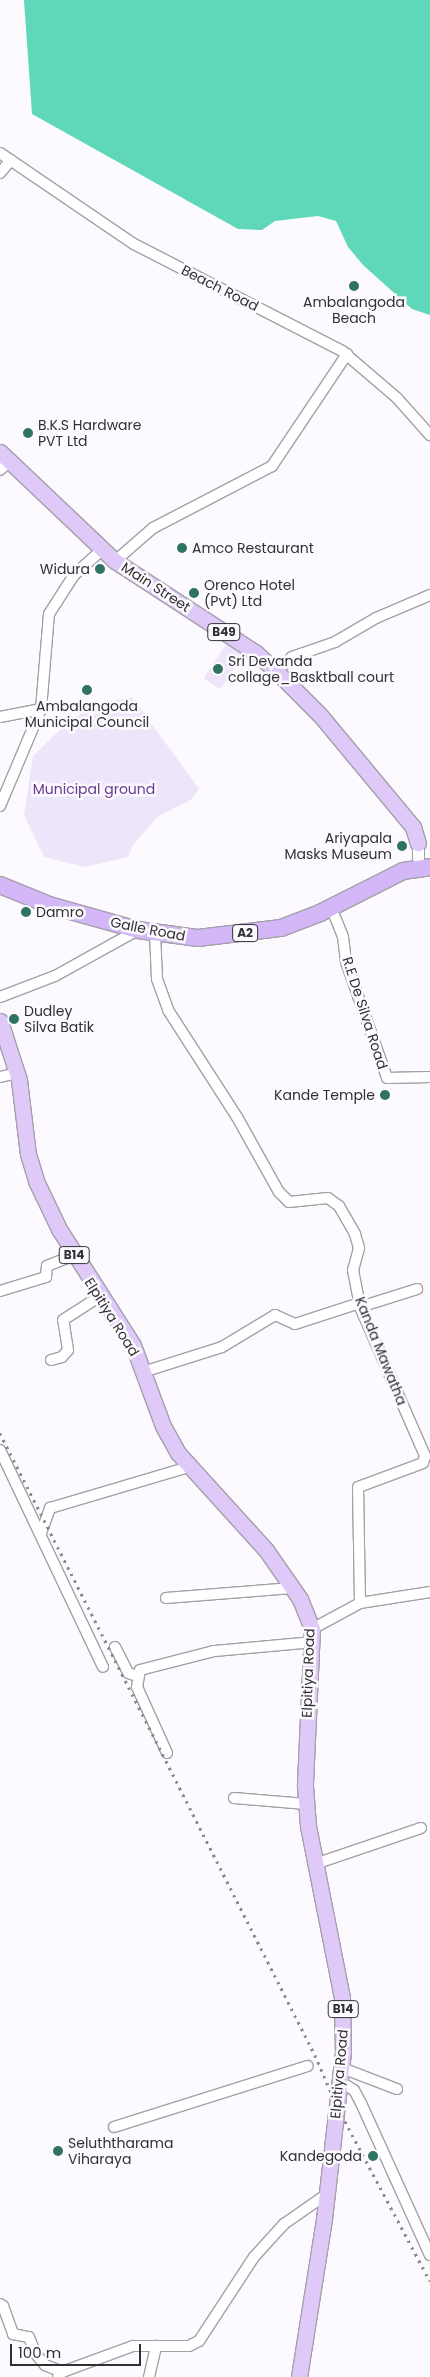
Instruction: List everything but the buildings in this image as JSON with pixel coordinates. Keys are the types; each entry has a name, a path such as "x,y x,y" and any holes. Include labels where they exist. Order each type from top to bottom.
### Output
{"highway":[{"name":"Galle Road","path":"0,885 49,905 138,930 198,938 281,928 331,907 410,868 424,857"}],"main road":[{"name":"Main Street","path":"3,461 115,561 256,653 276,670 320,715 413,827 424,857"},
{"name":"Elpitiya Road","path":"0,1021 17,1073 26,1115 28,1154 36,1181 74,1255 99,1297 133,1346 163,1426 188,1467 245,1524 293,1588 312,1636 306,1743 306,1804 315,1864 342,1997 342,2075 327,2194 299,2377"}],"street":[{"name":"Beach Road","path":"0,153 134,244 347,354 397,398 430,434"},
{"path":"0,173 11,160"},
{"path":"115,561 153,528 272,466 347,354"},
{"path":"0,806 41,709 49,614 74,575 102,550"},
{"path":"276,670 292,657 335,642 376,618 430,595"},
{"path":"0,717 41,709"},
{"name":"R.E De Silva Road","path":"331,907 343,937 346,962 387,1078 430,1077"},
{"path":"0,997 56,976 138,930"},
{"name":"Kanda Mawatha","path":"155,933 157,980 168,1010 237,1117 279,1192 289,1202 328,1198 339,1206 349,1222 359,1248 354,1270 360,1305 425,1456 423,1463 358,1487 360,1603"},
{"path":"0,1077 17,1073"},
{"path":"0,1291 46,1277 47,1266 74,1255"},
{"path":"143,1372 222,1347 275,1316 295,1324 417,1290"},
{"path":"51,1360 62,1357 68,1350 63,1320 99,1297"},
{"path":"0,1450 41,1532 103,1667"},
{"path":"41,1532 50,1508 188,1467"},
{"path":"166,1598 293,1588"},
{"path":"167,1753 136,1687 137,1676 140,1670 151,1665 190,1655 312,1636 360,1603 430,1592"},
{"path":"115,1647 128,1673 137,1676"},
{"path":"234,1798 306,1804"},
{"path":"315,1864 422,1828"},
{"path":"114,2127 308,2066"},
{"path":"342,2075 397,2089"},
{"path":"342,2075 354,2090 361,2103 430,2255"},
{"path":"0,2304 3,2306 13,2334 29,2337 36,2353 45,2365 60,2375 133,2346 189,2346 199,2341 254,2257 284,2224 327,2194"},
{"path":"149,2377 156,2346"}],"green space":[{"name":"Sri Devanda collage_Basktball court","path":"226,644 243,655 220,689 204,678"},
{"name":"Municipal ground","path":"132,697 199,789 191,800 157,817 133,845 128,857 85,867 44,857 24,815 33,756 63,727 93,705"}],"shaded area":[{"path":"24,0 430,0 430,315 412,309 363,265 348,247 336,221 318,216 275,221 262,230 238,229 32,114"}],"railway":[{"path":"0,1433 315,2055 338,2108 430,2281"}],"place":[{"name":"Ambalangoda Beach","path":"354,286"},
{"name":"B.K.S Hardware PVT Ltd","path":"28,433"},
{"name":"Amco Restaurant","path":"182,548"},
{"name":"Widura","path":"100,569"},
{"name":"Orenco Hotel (Pvt) Ltd","path":"194,593"},
{"name":"Sri Devanda collage_Basktball court","path":"218,669"},
{"name":"Ambalangoda Municipal Council","path":"87,690"},
{"name":"Ariyapala Masks Museum","path":"402,846"},
{"name":"Damro","path":"26,912"},
{"name":"Dudley Silva Batik","path":"14,1019"},
{"name":"Kande Temple","path":"385,1095"},
{"name":"Seluththarama Viharaya","path":"58,2151"},
{"name":"Kandegoda","path":"373,2156"}]}
